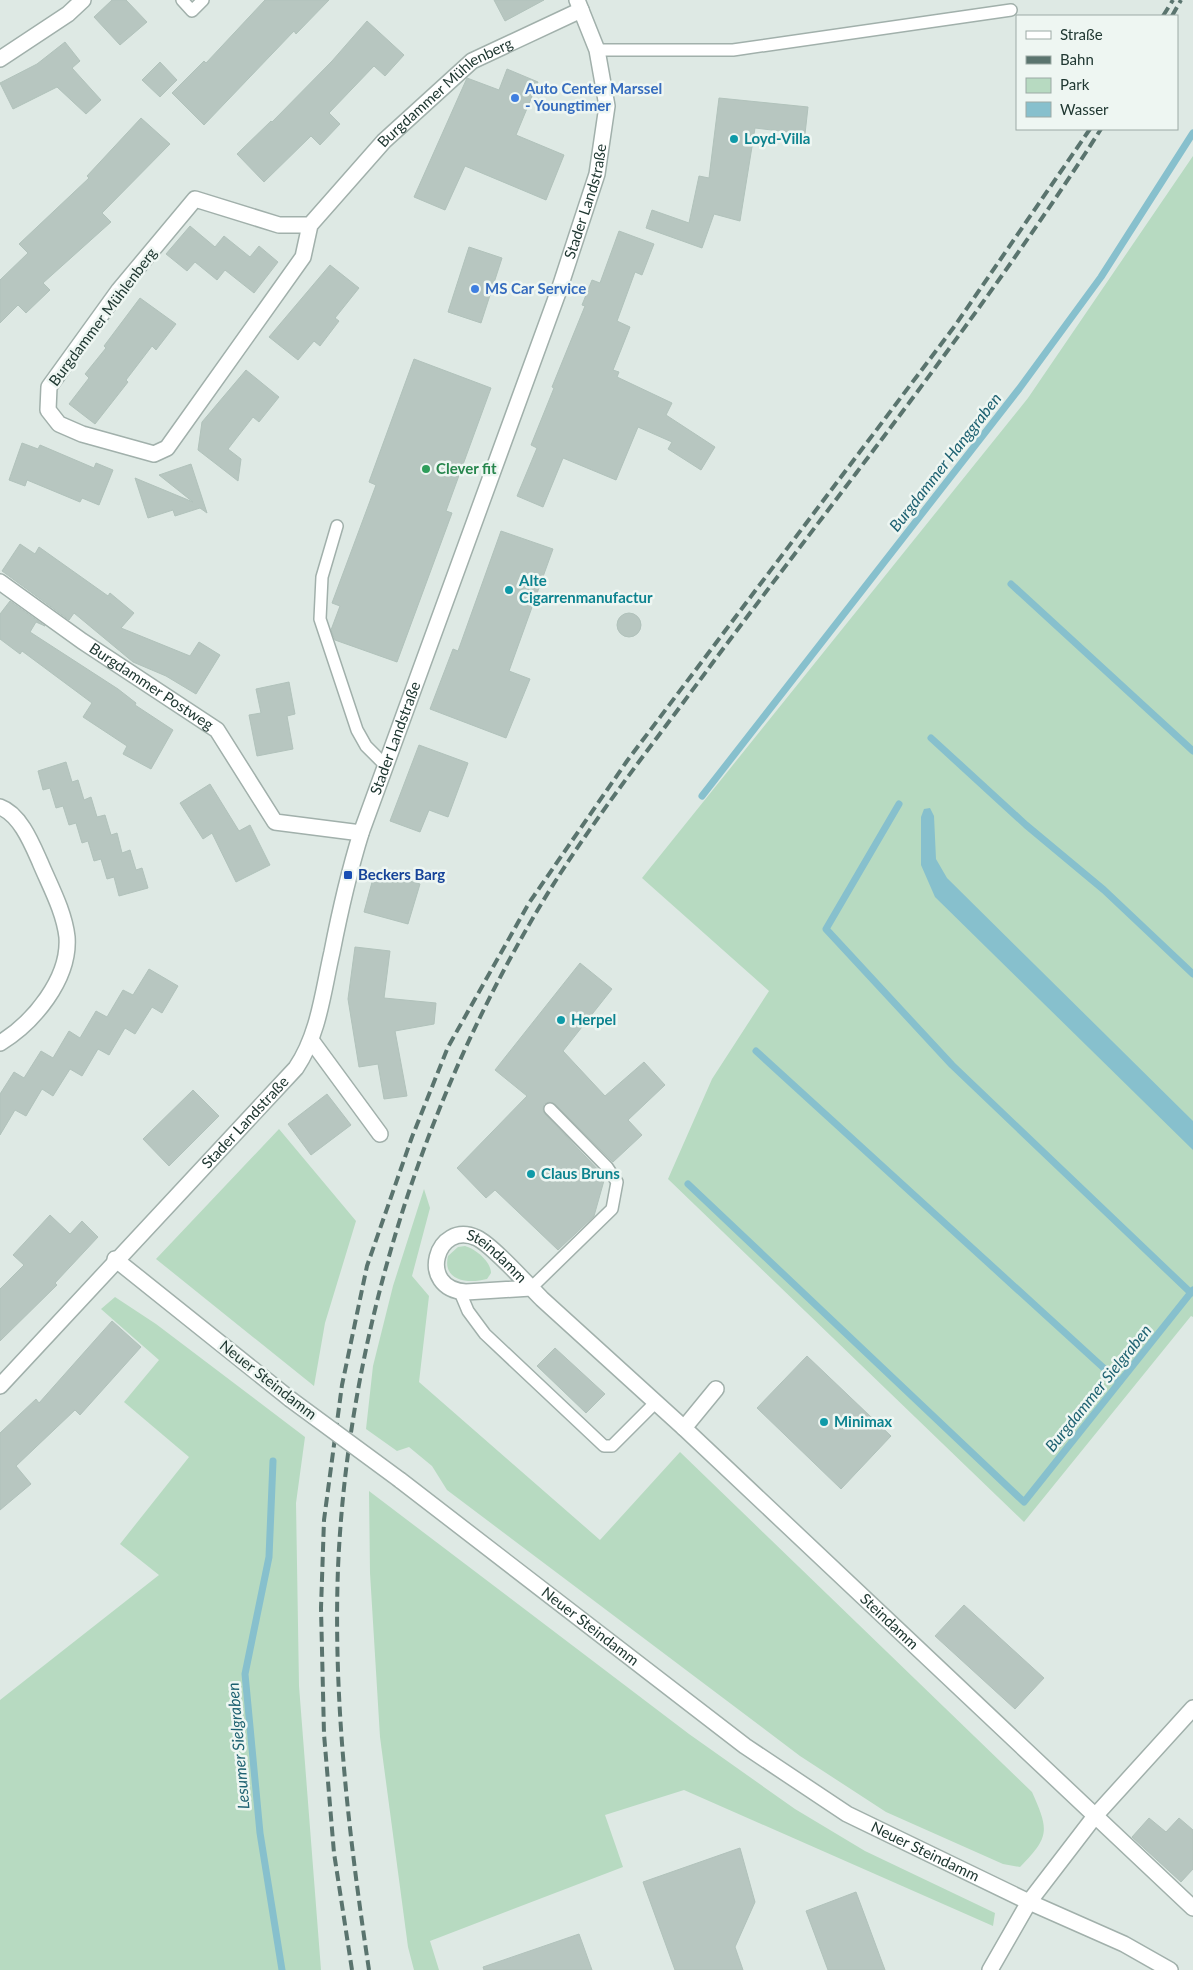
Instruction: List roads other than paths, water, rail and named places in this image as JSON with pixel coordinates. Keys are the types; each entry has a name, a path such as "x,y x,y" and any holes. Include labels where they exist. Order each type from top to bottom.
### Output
{"street":[{"path":"0,59 68,14 83,0"},
{"name":"Stader Landstraße","path":"0,1386 115,1259 296,1068 306,1054 318,1020 346,880 361,833 559,290 596,174 607,106 598,50 579,5"},
{"name":"Burgdammer Mühlenberg","path":"310,225 279,225 195,199 119,290 48,387 48,410 59,424 82,434 154,454 167,448 303,257 310,225 384,141 472,61 579,5"},
{"name":"Burgdammer Postweg","path":"0,582 82,641 217,730 275,822 361,833"},
{"path":"0,807 20,825 37,856 62,916 67,939 62,969 48,997 16,1034 0,1043"},
{"path":"311,1040 380,1134"},
{"name":"Steindamm","path":"532,1288 460,1292 446,1286 440,1280 436,1263 442,1246 449,1239 466,1235 479,1238 684,1428 1193,1908"},
{"name":"Neuer Steindamm","path":"115,1259 290,1399 400,1480 745,1746 847,1814 1029,1902"},
{"path":"684,1428 716,1389"},
{"path":"990,1970 1029,1902 1096,1816 1193,1708"},
{"path":"1029,1902 1124,1944 1170,1970"}],"lane":[{"path":"182,0 192,11 203,0"},
{"path":"598,50 733,50 1011,10"},
{"path":"337,526 322,577 320,619 357,730 366,746 385,765"},
{"path":"532,1288 612,1210 617,1182 607,1167 550,1109"},
{"path":"460,1292 468,1311 485,1334 604,1446 612,1446 656,1402"}],"water":[{"path":"930,808 934,816 936,859 947,878 1193,1121 1193,1150 935,897 921,865 921,817 924,809"}],"waterway":[{"name":"Burgdammer Hanggraben","path":"702,796 1019,389 1101,277 1193,133"},
{"path":"1011,584 1193,751"},
{"path":"931,738 1026,825 1104,890 1193,974"},
{"path":"899,804 826,929 952,1065 1191,1293"},
{"name":"Burgdammer Sielgraben","path":"756,1051 1119,1382"},
{"name":"Burgdammer Sielgraben","path":"688,1184 1024,1502 1193,1290"},
{"name":"Lesumer Sielgraben","path":"273,1461 269,1557 245,1674 260,1833 282,1970"}],"railway":[{"path":"1164,15 1173,0"},
{"path":"1173,15 1181,0"},
{"path":"352,1970 334,1853 324,1734 321,1608 324,1520 342,1385 367,1266 412,1137 448,1047 529,903 627,761 954,327 1089,130"},
{"path":"369,1970 349,1820 340,1719 337,1618 338,1568 345,1481 357,1393 376,1307 399,1222 428,1138 462,1056 500,977 543,901 582,840 960,334 1100,130"}],"place":[{"name":"Auto Center Marssel - Youngtimer","path":"515,98"},
{"name":"Loyd-Villa","path":"734,139"},
{"name":"MS Car Service","path":"475,289"},
{"name":"Clever fit","path":"426,469"},
{"name":"Alte Cigarrenmanufactur","path":"509,590"},
{"name":"Beckers Barg","path":"348,875"},
{"name":"Herpel","path":"561,1020"},
{"name":"Claus Bruns","path":"531,1174"},
{"name":"Minimax","path":"824,1422"}]}
